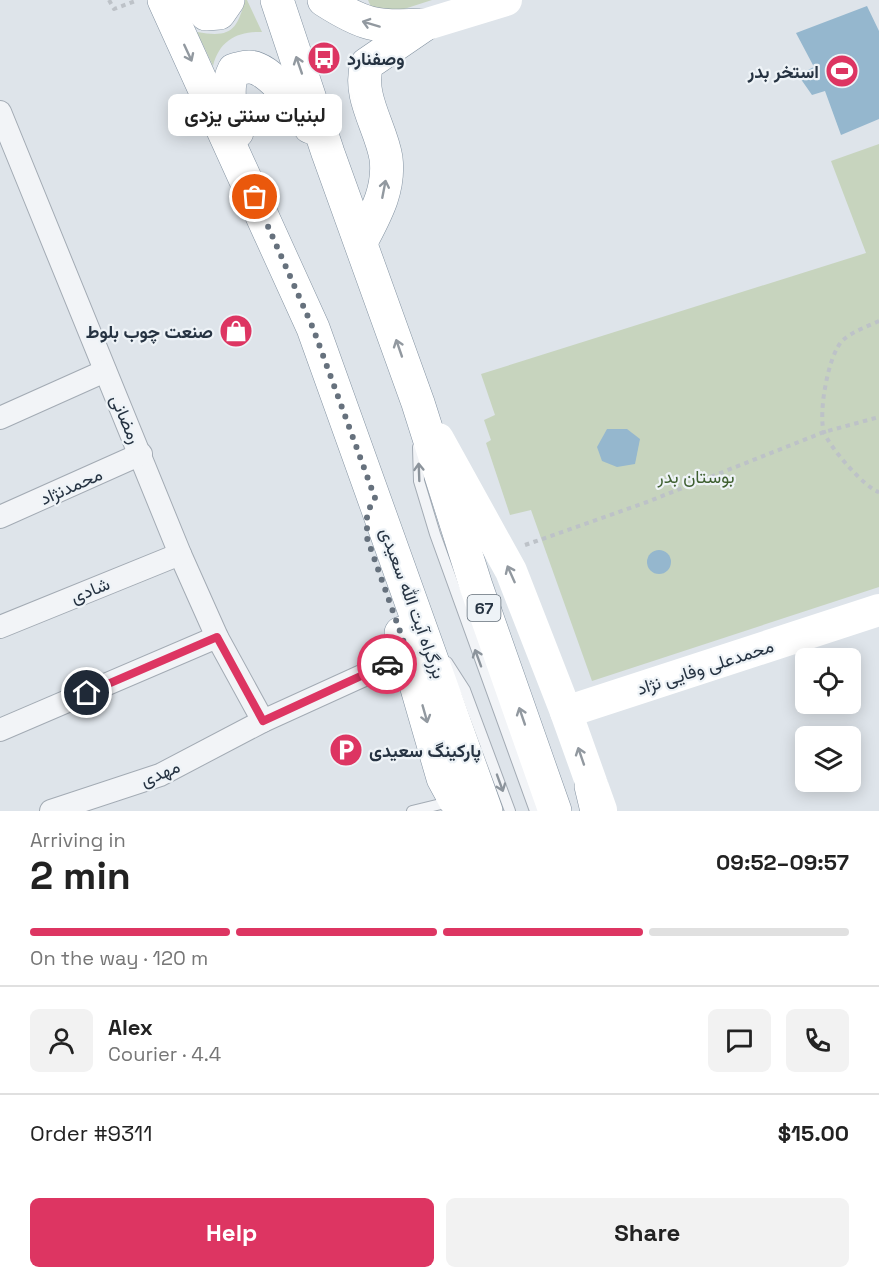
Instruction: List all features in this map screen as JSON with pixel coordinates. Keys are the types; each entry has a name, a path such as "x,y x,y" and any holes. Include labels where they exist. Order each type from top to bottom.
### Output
{"highway":[{"name":"بزرگراه آیت الله سعیدی","path":"164,0 313,328 419,619 475,807"},
{"path":"194,0 206,14 219,13 228,0"},
{"path":"324,0 350,18 383,27 424,25"},
{"name":"67","path":"278,1 328,153 418,403 476,586 555,811"},
{"path":"361,242 380,207 386,184 386,158 364,85 367,64 424,25"},
{"path":"255,197 230,101 229,80 234,70 251,67 264,73 292,100 328,153"},
{"path":"375,498 367,513 367,538 408,654 443,778 475,807"}],"main road":[{"path":"424,25 506,0"},
{"path":"418,403 501,554 566,712 596,803"},
{"name":"محمدعلی وفایی نژاد","path":"566,712 879,610"}],"street":[{"name":"رمضانی","path":"0,112 180,554 217,637 263,721"},
{"path":"0,418 105,371"},
{"name":"محمدنژاد","path":"0,517 141,454"},
{"name":"شادی","path":"0,627 180,554"},
{"path":"0,730 217,637"},
{"name":"مهدی","path":"51,811 160,775 263,721 408,654"}],"lane":[{"path":"418,403 419,481 471,638 534,811"},
{"path":"419,619 465,690 510,811"},
{"path":"412,811 475,807"}],"path":[{"path":"109,0 114,9 138,0"},
{"path":"879,321 842,341 824,380 824,432 843,460 871,490 879,492"},
{"path":"501,554 647,502 824,432 879,417"}],"green space":[{"path":"245,0 262,32 245,33 230,39 220,50 213,66 197,32 217,34 230,30 239,19"},
{"path":"368,0 432,0 376,18"},
{"name":"بوستان بدر","path":"879,144 879,587 592,681 531,510 510,515 486,443 491,440 484,420 495,415 481,374 866,253 831,161"}],"water":[{"name":"استخر بدر","path":"867,6 879,31 879,119 841,135 825,91 812,95 798,75 814,67 796,33"},
{"path":"607,429 627,429 640,439 635,464 617,467 602,461 597,447"},
{"path":"659,550 668,553 671,562 668,571 659,574 650,571 647,562 650,553"}],"way so far":[{"path":"255,197 313,328 375,498 367,513 365,523 367,538 408,654 387,664"}],"place":[{"name":"وصفنارد","path":"324,58"},
{"name":"استخر بدر","path":"842,71"},
{"name":"لبنیات سنتی یزدی","path":"255,197"},
{"name":"صنعت چوب بلوط","path":"236,331"},
{"name":"پارکینگ سعیدی","path":"346,750"}],"route":[{"path":"87,693 217,637 263,721 387,664"}]}
